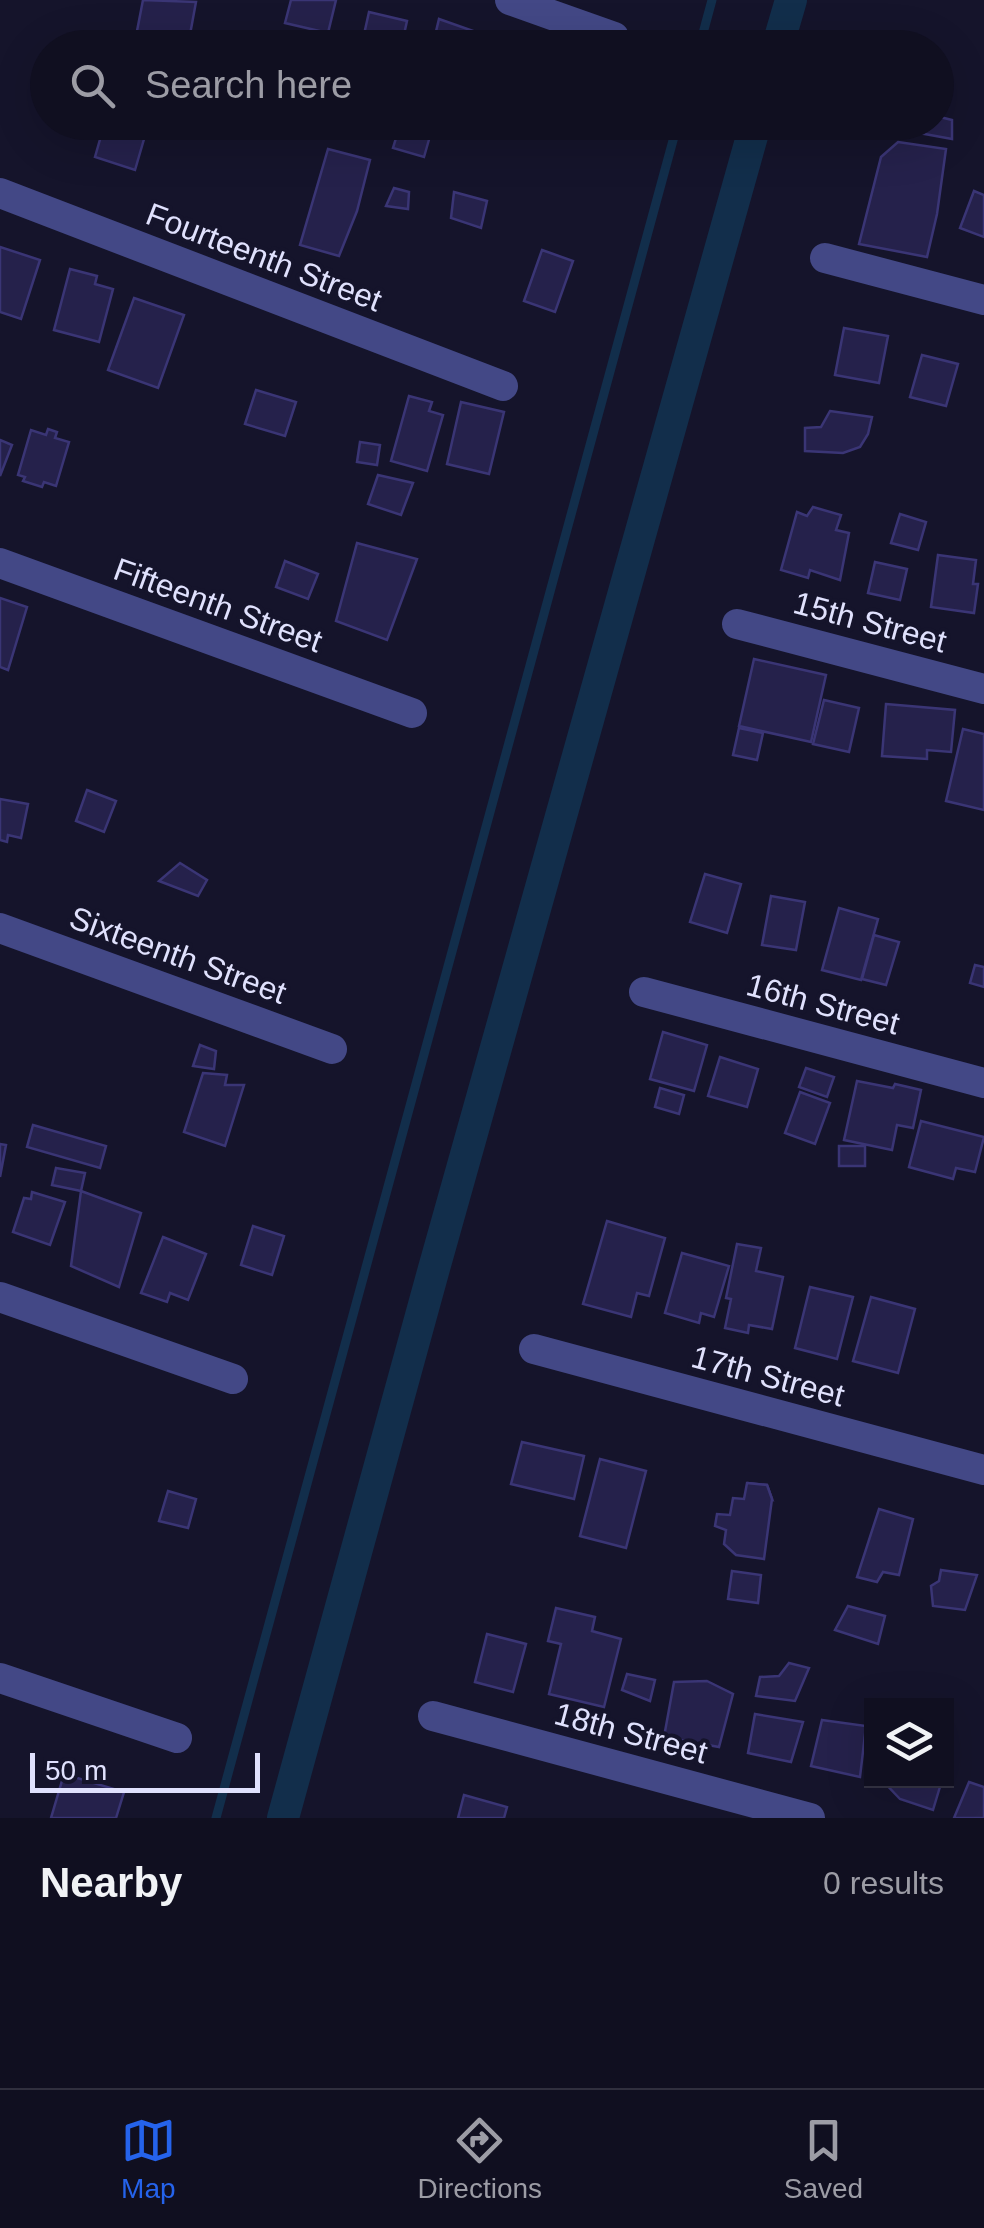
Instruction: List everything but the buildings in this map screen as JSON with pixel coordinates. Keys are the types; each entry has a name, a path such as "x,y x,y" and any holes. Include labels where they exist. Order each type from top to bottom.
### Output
{"street":[{"path":"510,0 594,30"},
{"name":"Fourteenth Street","path":"0,193 503,386"},
{"path":"825,258 984,300"},
{"name":"Fifteenth Street","path":"0,563 412,713"},
{"name":"15th Street","path":"738,624 984,689"},
{"name":"Sixteenth Street","path":"0,928 332,1049"},
{"name":"16th Street","path":"644,992 984,1083"},
{"path":"0,1298 234,1379"},
{"name":"17th Street","path":"534,1349 984,1470"},
{"path":"0,1678 177,1738"},
{"name":"18th Street","path":"434,1716 810,1818"}],"waterway":[{"path":"704,30 712,0"},
{"path":"782,30 791,0"},
{"path":"216,1818 673,140"},
{"path":"283,1818 751,140"}]}
